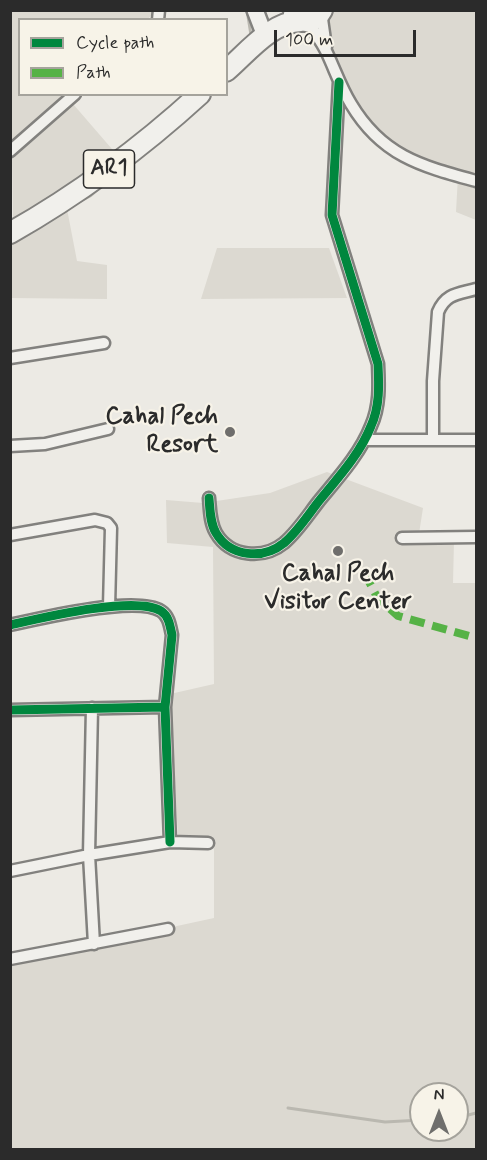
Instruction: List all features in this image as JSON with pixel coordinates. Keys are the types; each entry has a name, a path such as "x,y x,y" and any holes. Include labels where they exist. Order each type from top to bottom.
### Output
{"highway":[{"path":"228,69 268,34 305,14"},
{"name":"AR1","path":"10,233 57,206 109,169 198,96"}],"street":[{"path":"255,10 268,34"},
{"path":"305,14 326,50 339,82 373,135 413,161 477,181"},
{"path":"305,14 326,50"},
{"path":"209,498 211,520 216,532 223,542 235,550 247,554 260,554 283,544 297,530 365,440 378,405 378,363 332,214 339,82"},
{"path":"10,151 73,96"},
{"path":"433,439 433,381 438,312 443,302 452,296 477,289"},
{"path":"10,358 104,343"},
{"path":"10,446 45,444 108,429"},
{"path":"365,440 477,440"},
{"path":"10,535 94,520 107,523 111,528 109,607"},
{"path":"402,538 477,537"},
{"path":"10,625 109,607 140,605 162,611 167,618 171,635 165,707 170,842"},
{"path":"10,710 165,707"},
{"path":"92,708 89,855 94,944"},
{"path":"10,871 170,842 208,843"},
{"path":"10,959 168,929"}],"shaded area":[{"path":"156,10 149,18 18,18 18,96 68,96 118,156 13,227 10,11"},
{"path":"328,11 476,11 476,220 456,212 458,176 401,159 373,141 354,119 321,54 333,47 326,32"},
{"path":"67,209 77,261 107,265 107,299 11,298 11,238"},
{"path":"217,248 329,248 347,298 201,299"},
{"path":"327,472 423,508 418,540 454,541 453,583 476,583 476,1149 11,1149 10,962 214,918 214,841 178,837 170,694 214,684 213,547 167,543 166,500 203,503 270,493"}],"waterway":[{"path":"247,10 251,35"},
{"path":"79,202 103,185"},
{"path":"288,1108 385,1122 409,1121"},
{"path":"469,1115 476,1113"}],"marked path":[{"path":"364,572 377,597 398,616 476,638"}],"cycle path":[{"path":"209,498 214,529 222,541 230,547 238,551 257,554 276,548 294,533 348,465 361,446 374,418 378,395 378,364 332,215 339,82"},
{"path":"10,625 88,609 131,605 161,611 167,618 172,635 165,707"},
{"path":"10,710 165,707 170,842"}],"place":[{"name":"Cahal Pech Resort","path":"230,432"},
{"name":"Cahal Pech Visitor Center","path":"338,551"}]}
